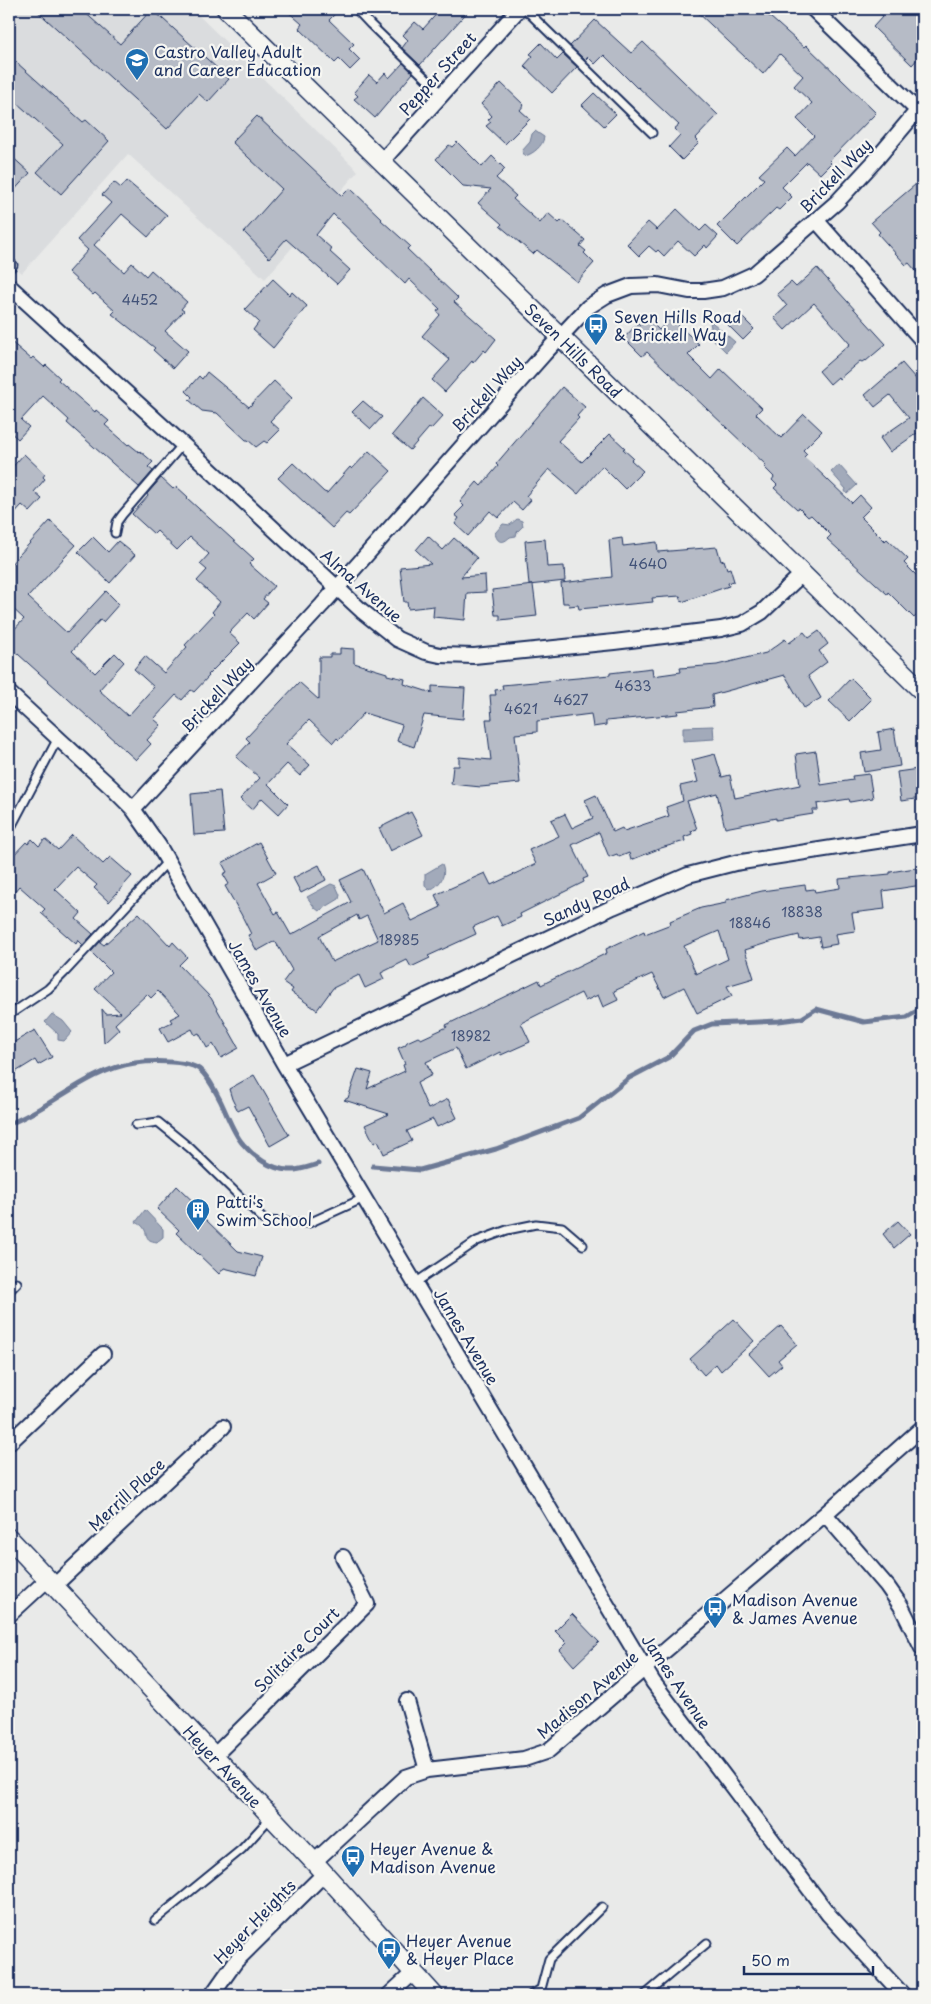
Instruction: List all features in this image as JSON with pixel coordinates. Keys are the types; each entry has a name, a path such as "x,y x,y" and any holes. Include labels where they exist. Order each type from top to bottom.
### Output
{"street":[{"name":"Seven Hills Road","path":"226,9 922,691"},
{"name":"Pepper Street","path":"382,162 519,9"},
{"path":"813,9 920,108"},
{"name":"Brickell Way","path":"133,809 337,589 560,336 588,308 607,294 632,286 658,285 689,291 703,291 723,288 745,279 765,266 856,182 920,108"},
{"path":"816,220 922,340"},
{"name":"Alma Avenue","path":"9,286 337,589 381,628 412,647 440,655 474,656 624,641 732,627 762,612 803,573"},
{"name":"James Avenue","path":"9,693 133,809 168,860 284,1064 644,1668 693,1737 829,1915 903,1995"},
{"name":"Sandy Road","path":"284,1064 614,907 688,875 743,861 922,834"},
{"path":"9,1443 103,1354"},
{"name":"Merrill Place","path":"9,1615 51,1583 223,1427"},
{"name":"Madison Avenue","path":"319,1868 396,1785 406,1777 427,1770 524,1758 548,1751 825,1514 922,1428"},
{"path":"825,1514 887,1586 905,1613 922,1648"},
{"name":"Heyer Avenue","path":"9,1538 319,1868 434,1995"},
{"name":"Solitaire Court","path":"214,1756 367,1604 343,1557"},
{"path":"407,1701 427,1770"},
{"name":"Heyer Heights","path":"212,1995 236,1961 319,1868"},
{"path":"389,1995 414,1972"}],"lane":[{"path":"356,9 442,94"},
{"path":"525,9 652,133"},
{"path":"114,533 117,522 122,515 182,444"},
{"path":"9,831 58,738"},
{"path":"9,1015 48,989 168,860"},
{"path":"136,1125 158,1122 190,1148 265,1221 309,1223 364,1198"},
{"path":"415,1283 477,1241 507,1230 536,1224 562,1227 583,1245"},
{"path":"9,1291 17,1283"},
{"path":"155,1920 242,1849 271,1817"},
{"path":"531,1995 541,1989 549,1959 602,1907"},
{"path":"645,1995 707,1943"}],"shaded area":[{"name":"Castro Valley Adult and Career Education","path":"9,9 192,9 358,171 265,279 128,154 22,273 9,261"}],"water":[{"path":"535,131 544,137 542,143 537,149 525,156 522,151 530,142"},
{"path":"712,322 735,342 726,352 706,332 711,327 710,323"},
{"path":"839,465 857,485 847,494 846,489 831,472"},
{"path":"517,519 522,521 523,526 516,536 499,541 495,533 503,524 510,525"},
{"path":"713,726 714,739 683,741 683,727"},
{"path":"442,864 444,872 442,880 429,890 425,885 425,874"},
{"path":"331,884 336,886 340,895 339,899 319,911 307,897"},
{"path":"52,1014 63,1021 72,1032 64,1041 58,1040 58,1034 45,1022"},
{"path":"145,1210 163,1229 163,1237 157,1242 150,1240 143,1226 136,1222"}],"building":[{"path":"35,9 81,9 120,44 152,9 229,79 208,102 199,94 167,129"},
{"path":"285,9 340,9 329,20 354,44 349,49 360,60 350,70 339,59 335,63 299,28 302,24"},
{"path":"441,9 470,9 420,65 402,48 408,40 403,35 415,22 423,29"},
{"path":"694,9 761,9 804,47 806,45 876,113 829,161 831,163 820,174 807,162 782,187 792,197 779,210 776,208 737,246 717,226 764,179 759,175 787,148 795,156 814,136 797,119 812,103 794,86 803,76 780,54 763,74"},
{"path":"875,9 922,9 922,54 912,65 873,27 883,16"},
{"path":"595,20 631,53 643,42 718,115 695,139 699,143 682,160 669,147 680,135 674,129 679,125 637,88 604,55 595,64 588,57 585,60 570,46"},
{"path":"541,43 557,60 563,54 577,67 552,93 524,66 533,56 530,54"},
{"path":"16,62 83,122 86,120 109,141 61,194 37,172 63,144 17,103 9,112 9,70"},
{"path":"403,63 413,73 375,118 354,99 358,96 354,92 369,75 377,82 385,73 389,78"},
{"path":"501,83 524,105 520,110 530,119 505,144 486,126 491,122 488,120 492,116 481,104"},
{"path":"594,93 616,114 604,126 582,105"},
{"path":"257,116 342,196 350,188 410,246 407,249 458,298 454,302 496,339 486,352 484,350 473,363 472,361 445,392 432,380 450,360 422,336 440,315 437,311 440,309 409,279 405,284 333,214 316,235 332,249 330,252 350,270 337,284 286,239 269,258 244,232 282,189 232,142"},
{"path":"457,142 482,167 492,156 505,169 496,178 516,196 513,199 540,223 548,213 559,223 562,220 585,240 580,246 594,263 577,282 537,250 533,254 500,226 502,224 478,203 491,189 463,186 436,159 449,145 452,147"},
{"path":"9,154 30,173 9,196"},
{"path":"922,179 922,278 909,263 906,265 878,234 880,232 871,222"},
{"path":"127,181 167,215 148,237 122,214 94,245 124,272 132,263 146,276 151,270 187,302 181,309 184,311 165,331 188,351 173,368 153,350 155,348 112,314 115,311 95,293 93,295 68,272 88,250 77,240 111,203 102,195 114,182 121,188"},
{"path":"677,209 700,231 706,225 718,236 707,248 705,245 694,256 678,241 664,256 658,250 656,252 649,246 639,256 627,244 648,222 657,230"},
{"path":"817,268 886,344 866,361 860,361 839,379 838,377 830,384 819,371 850,344 814,303 785,330 774,318 787,306 777,294 791,282 796,287"},
{"path":"273,279 290,295 292,292 307,306 273,348 253,330 259,322 245,309"},
{"path":"739,314 754,329 743,340 728,325"},
{"path":"647,318 659,330 670,318 689,335 699,344 688,355 712,379 721,369 762,408 756,414 781,438 804,414 822,431 803,450 807,454 804,457 852,503 860,495 871,507 861,517 885,541 887,539 908,559 904,563 922,581 922,610 914,618 888,592 887,594 827,539 831,535 811,515 808,517 799,508 797,509 774,488 777,485 772,480 774,477 764,467 766,465 647,352 642,356 624,338 638,323 640,325"},
{"path":"9,340 31,359 33,357 44,367 46,365 60,378 58,380 95,412 96,410 109,421 105,425 128,445 140,451 153,462 148,467 153,471 139,487 67,423 69,420 43,396 21,420 29,427 18,439 10,432 9,434"},
{"path":"902,363 922,386 922,433 920,431 890,452 880,438 909,418 890,395 875,407 865,395"},
{"path":"207,372 249,407 274,381 292,398 270,421 280,430 267,443 264,441 256,447 217,413 202,411 189,400 192,397 186,391 199,376 202,379"},
{"path":"562,387 585,407 577,416 579,418 558,441 582,462 610,434 625,448 623,449 633,458 631,460 643,471 625,489 602,466 578,494 549,469 526,496 531,500 522,510 513,502 498,518 490,511 468,536 455,524 459,518 455,515 464,506 460,502 477,482 481,486 498,466 496,464"},
{"path":"423,398 443,416 431,429 429,428 410,450 392,435"},
{"path":"363,401 382,417 371,429 352,412"},
{"path":"369,451 391,471 349,515 346,513 332,528 278,478 293,463 327,493 350,467 352,469"},
{"path":"24,454 45,474 43,477 45,479 34,492 42,499 30,512 22,505 9,519 9,471"},
{"path":"161,478 173,489 176,486 254,559 249,564 274,586 263,599 268,603 254,619 248,613 229,633 240,643 194,692 191,690 182,700 176,695 154,719 161,725 147,740 151,744 136,760 9,646 9,635 24,619 9,605 9,566 50,521 76,545 28,597 67,633 106,591 119,604 103,622 100,620 72,651 95,673 115,653 124,662 99,690 128,716 154,687 134,669 145,656 164,673 187,647 185,645 214,614 212,612 220,602 197,581 207,570 200,564 209,554 190,537 177,550 157,531 154,534 132,514"},
{"path":"428,536 443,550 454,538 477,558 461,577 485,575 486,592 467,593 465,620 433,617 434,606 408,609 407,602 404,602 400,567 431,564 416,550"},
{"path":"93,537 108,552 118,541 135,555 110,583 78,552"},
{"path":"622,538 623,546 657,542 658,552 717,547 721,561 724,560 727,569 730,568 734,581 728,583 729,586 682,602 680,596 652,598 653,602 579,609 578,605 569,606 568,603 563,603 561,583 612,577 609,540"},
{"path":"545,539 547,567 564,566 565,581 529,585 525,541"},
{"path":"533,585 537,616 500,620 500,615 495,615 492,590"},
{"path":"819,631 828,644 819,651 827,662 808,676 821,698 804,708 785,675 712,695 713,707 677,711 678,714 606,721 606,725 593,727 591,714 537,721 537,732 515,734 520,783 481,787 451,784 453,766 459,766 459,757 491,760 486,719 492,719 490,695 496,695 495,690 503,689 502,685 610,675 610,673 652,668 653,676 681,672 680,668 717,665 766,653 785,639 789,643 804,632 809,638"},
{"path":"340,648 354,649 354,663 387,673 387,675 405,679 404,684 432,693 432,686 465,688 463,719 424,715 414,747 397,741 402,725 364,713 339,740 337,738 333,743 309,720 286,744 310,765 300,776 287,764 268,784 288,804 279,814 262,798 252,810 240,799 260,778 236,757 250,742 246,738 299,682 319,700 319,657 330,657 330,654 340,654"},
{"path":"851,678 872,699 850,721 829,701"},
{"path":"894,729 900,766 864,772 861,753 881,750 878,732"},
{"path":"816,751 821,785 853,780 852,776 869,774 873,798 850,802 849,799 817,804 818,810 812,810 813,814 776,820 776,818 725,828 717,793 687,801 697,829 691,831 692,834 684,837 685,841 631,860 629,853 619,857 617,854 609,857 599,832 572,845 588,877 583,879 584,882 520,914 521,917 502,926 497,916 473,927 476,934 428,956 430,958 411,967 407,960 381,973 384,979 365,988 359,975 333,988 317,1010 291,992 293,989 283,982 292,970 275,941 257,951 248,935 251,934 225,886 229,884 223,874 227,872 222,863 259,842 276,873 258,883 275,914 278,912 291,935 351,902 340,880 363,869 384,913 403,903 412,921 441,907 435,895 485,873 491,885 536,864 529,850 559,836 551,820 565,814 572,828 593,818 585,800 596,795 613,832 622,828 624,831 669,816 666,807 683,801 680,786 698,782 692,760 715,754 722,777 730,775 735,798 800,785 796,754","holes":["357,915 359,920 367,916 378,940 332,962 319,936"]},
{"path":"918,769 919,777 922,777 922,798 901,801 897,772"},
{"path":"220,791 224,833 194,835 191,794"},
{"path":"411,812 423,835 390,851 379,828"},
{"path":"72,835 103,864 110,857 132,876 109,902 94,888 97,885 76,867 55,889 81,913 76,919 93,934 83,945 78,940 76,944 41,913 45,909 19,886 9,898 9,860 26,842 28,844 32,839 39,846 45,839 58,850"},
{"path":"319,865 326,880 301,893 293,878"},
{"path":"922,867 922,885 883,891 885,909 852,913 855,931 835,934 837,944 821,947 819,937 800,940 799,935 745,950 754,978 727,986 732,996 697,1013 684,987 664,997 652,974 614,991 618,1000 603,1007 598,995 585,1001 581,993 521,1023 530,1042 501,1055 500,1052 466,1069 456,1048 426,1062 432,1075 417,1083 428,1109 448,1099 457,1118 437,1127 433,1119 407,1131 412,1141 384,1154 378,1141 374,1143 365,1125 389,1114 344,1100 348,1098 358,1069 372,1073 367,1089 405,1071 403,1065 405,1064 398,1048 407,1042 418,1037 421,1039 447,1027 446,1025 539,980 541,985 607,953 606,949 644,931 645,934 671,924 670,921 701,908 726,903 726,900 762,891 805,885 806,890 814,889 815,892 840,888 839,879 890,874 890,872","holes":["719,931 728,959 696,974 684,946"]},
{"path":"139,913 170,946 173,942 187,957 179,965 211,998 239,1048 221,1058 213,1044 207,1048 199,1033 195,1035 192,1029 168,1042 160,1028 172,1022 170,1019 180,1014 158,991 151,998 147,994 115,1024 119,1029 104,1043 102,1009 106,1014 121,1013 95,989 111,972 91,952 100,942 104,945"},
{"path":"35,1030 52,1057 38,1065 35,1060 9,1076 9,1045"},
{"path":"254,1075 289,1135 270,1146 248,1106 238,1111 229,1089"},
{"name":"Patti's Swim School","path":"177,1186 207,1215 204,1218 238,1251 262,1257 256,1276 224,1268 219,1274 176,1233 179,1230 157,1209"},
{"path":"898,1221 910,1234 894,1248 883,1234"},
{"path":"734,1319 754,1341 721,1371 716,1364 704,1375 690,1359"},
{"path":"781,1326 797,1344 778,1360 782,1365 769,1376 749,1354"},
{"path":"572,1614 599,1642 574,1666 560,1650 567,1643 555,1631"}],"waterway":[{"path":"373,1166 420,1170 496,1149 579,1118 629,1078 669,1057 694,1031 712,1024 802,1018 816,1009 864,1022 907,1017 922,1008"},
{"path":"9,1124 25,1117 101,1073 118,1067 142,1062 186,1064 199,1069 206,1076 239,1140 258,1158 269,1165 288,1170 318,1164"}],"place":[{"name":"Castro Valley Adult and Career Education","path":"137,81"},
{"name":"Seven Hills Road & Brickell Way","path":"596,346"},
{"name":"Patti's Swim School","path":"198,1231"},
{"name":"Madison Avenue & James Avenue","path":"715,1629"},
{"name":"Heyer Avenue & Madison Avenue","path":"353,1878"},
{"name":"Heyer Avenue & Heyer Place","path":"389,1970"}]}
